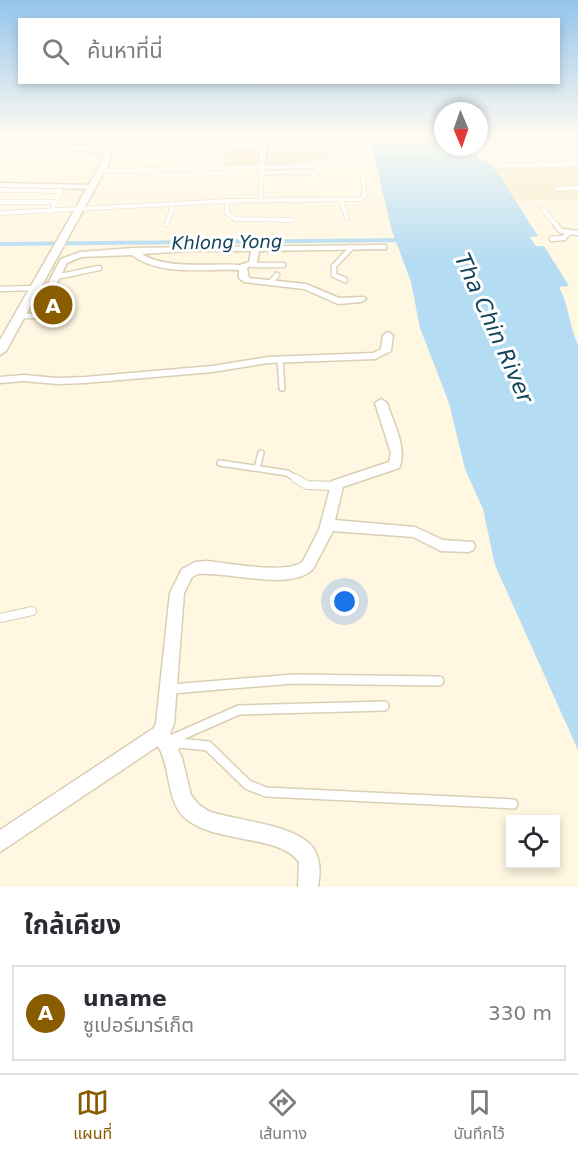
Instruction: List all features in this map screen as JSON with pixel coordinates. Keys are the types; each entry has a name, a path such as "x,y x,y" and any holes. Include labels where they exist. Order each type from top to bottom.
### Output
{"street":[{"path":"0,351 5,332 20,316 96,178"},
{"path":"0,181 92,187"},
{"path":"28,300 46,291 64,261 74,256 133,252 383,247"},
{"path":"133,252 141,258 155,262 241,268 252,265 255,249"},
{"path":"241,268 244,270 243,278 247,280 306,287 338,301 361,299"},
{"path":"0,380 16,378 57,381 85,380 212,369 280,359 379,356 386,351 388,335"},
{"path":"308,887 310,866 307,855 296,844 212,822 191,810 185,802 165,742 167,690 177,593 187,573 195,568 207,567 282,574 303,570 308,565 327,525 335,486 339,482 395,465 397,453 381,403"},
{"path":"327,525 415,532 441,545 468,546"},
{"path":"0,842 165,742"}],"lane":[{"path":"261,200 262,178"},
{"path":"0,213 227,201 358,199 365,196 363,178"},
{"path":"557,189 578,188"},
{"path":"0,190 61,191 51,211"},
{"path":"0,213 16,190"},
{"path":"341,200 346,219"},
{"path":"227,201 226,213 235,219 292,220"},
{"path":"0,202 56,202"},
{"path":"166,225 174,204"},
{"path":"543,209 561,231 578,233"},
{"path":"552,239 564,238 567,233"},
{"path":"345,280 334,275 333,270 335,264 352,247"},
{"path":"252,265 283,265"},
{"path":"56,277 99,268"},
{"path":"270,283 277,275"},
{"path":"0,289 35,288"},
{"path":"20,316 43,316"},
{"path":"280,359 282,388"},
{"path":"257,468 261,453"},
{"path":"220,464 287,473 307,485 335,486"},
{"path":"0,618 32,611"},
{"path":"167,690 294,679 439,681"},
{"path":"165,742 239,710 384,706"},
{"path":"165,742 208,746 248,784 266,792 513,804"}],"shaded area":[{"path":"501,178 578,178 578,199 515,200"}],"water":[{"name":"Tha Chin River","path":"380,178 501,178 538,236 530,237 536,246 544,246 569,286 559,287 578,345 578,750 495,565 483,509 465,469 449,403 420,328 411,282 391,228"}],"waterway":[{"name":"Khlong Yong","path":"0,244 410,240"}],"place":[{"name":"uname","path":"53,305"}]}
